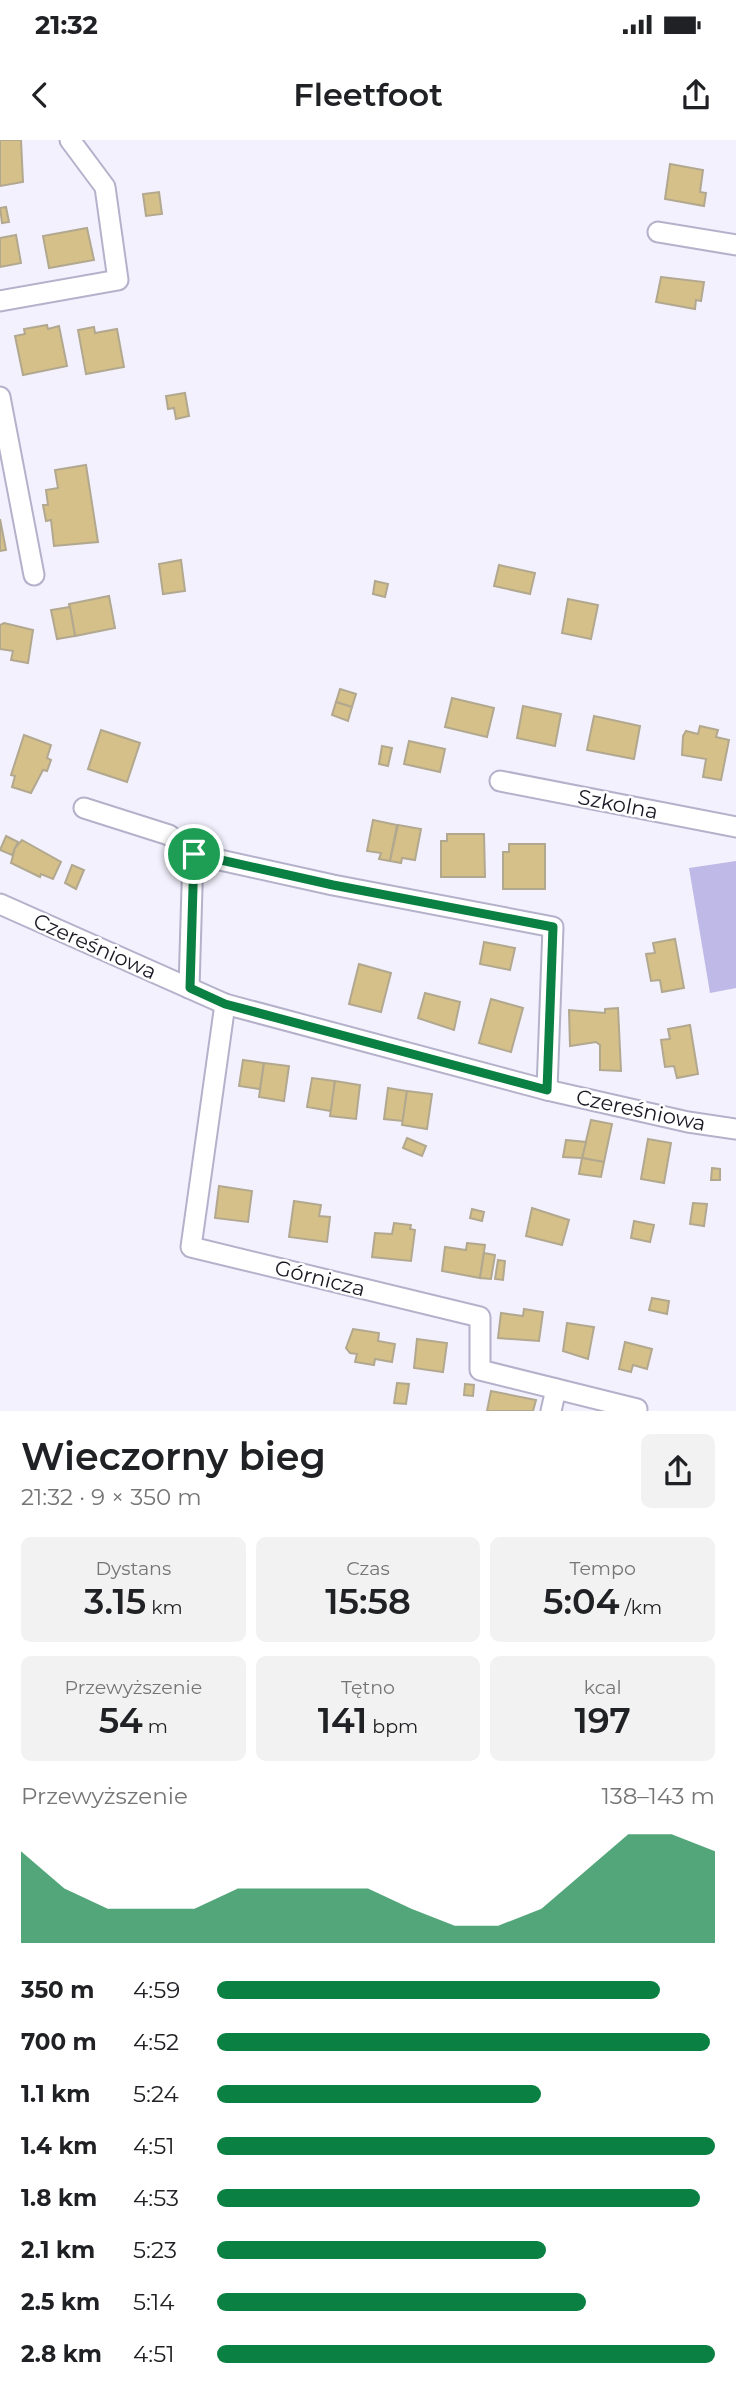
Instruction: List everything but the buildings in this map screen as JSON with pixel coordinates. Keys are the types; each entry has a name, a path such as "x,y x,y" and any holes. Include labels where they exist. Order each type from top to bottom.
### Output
{"street":[{"path":"0,301 118,280 105,187 70,140"},
{"path":"658,232 736,245"},
{"path":"0,397 34,575"},
{"name":"Szkolna","path":"500,780 736,827"},
{"name":"Czereśniowa","path":"84,808 169,835 194,854 333,885 553,927 547,1090"},
{"name":"Czereśniowa","path":"190,988 194,854"},
{"name":"Czereśniowa","path":"0,904 225,1004 547,1090 688,1122 736,1129"},
{"name":"Górnicza","path":"225,1004 191,1247 480,1317 480,1370 637,1409"},
{"path":"551,1411 556,1389"}],"shaded area":[{"path":"736,861 736,988 710,993 689,868"}],"route":[{"path":"194,854 333,885 553,927 547,1090 225,1004 190,988 194,854"}]}
